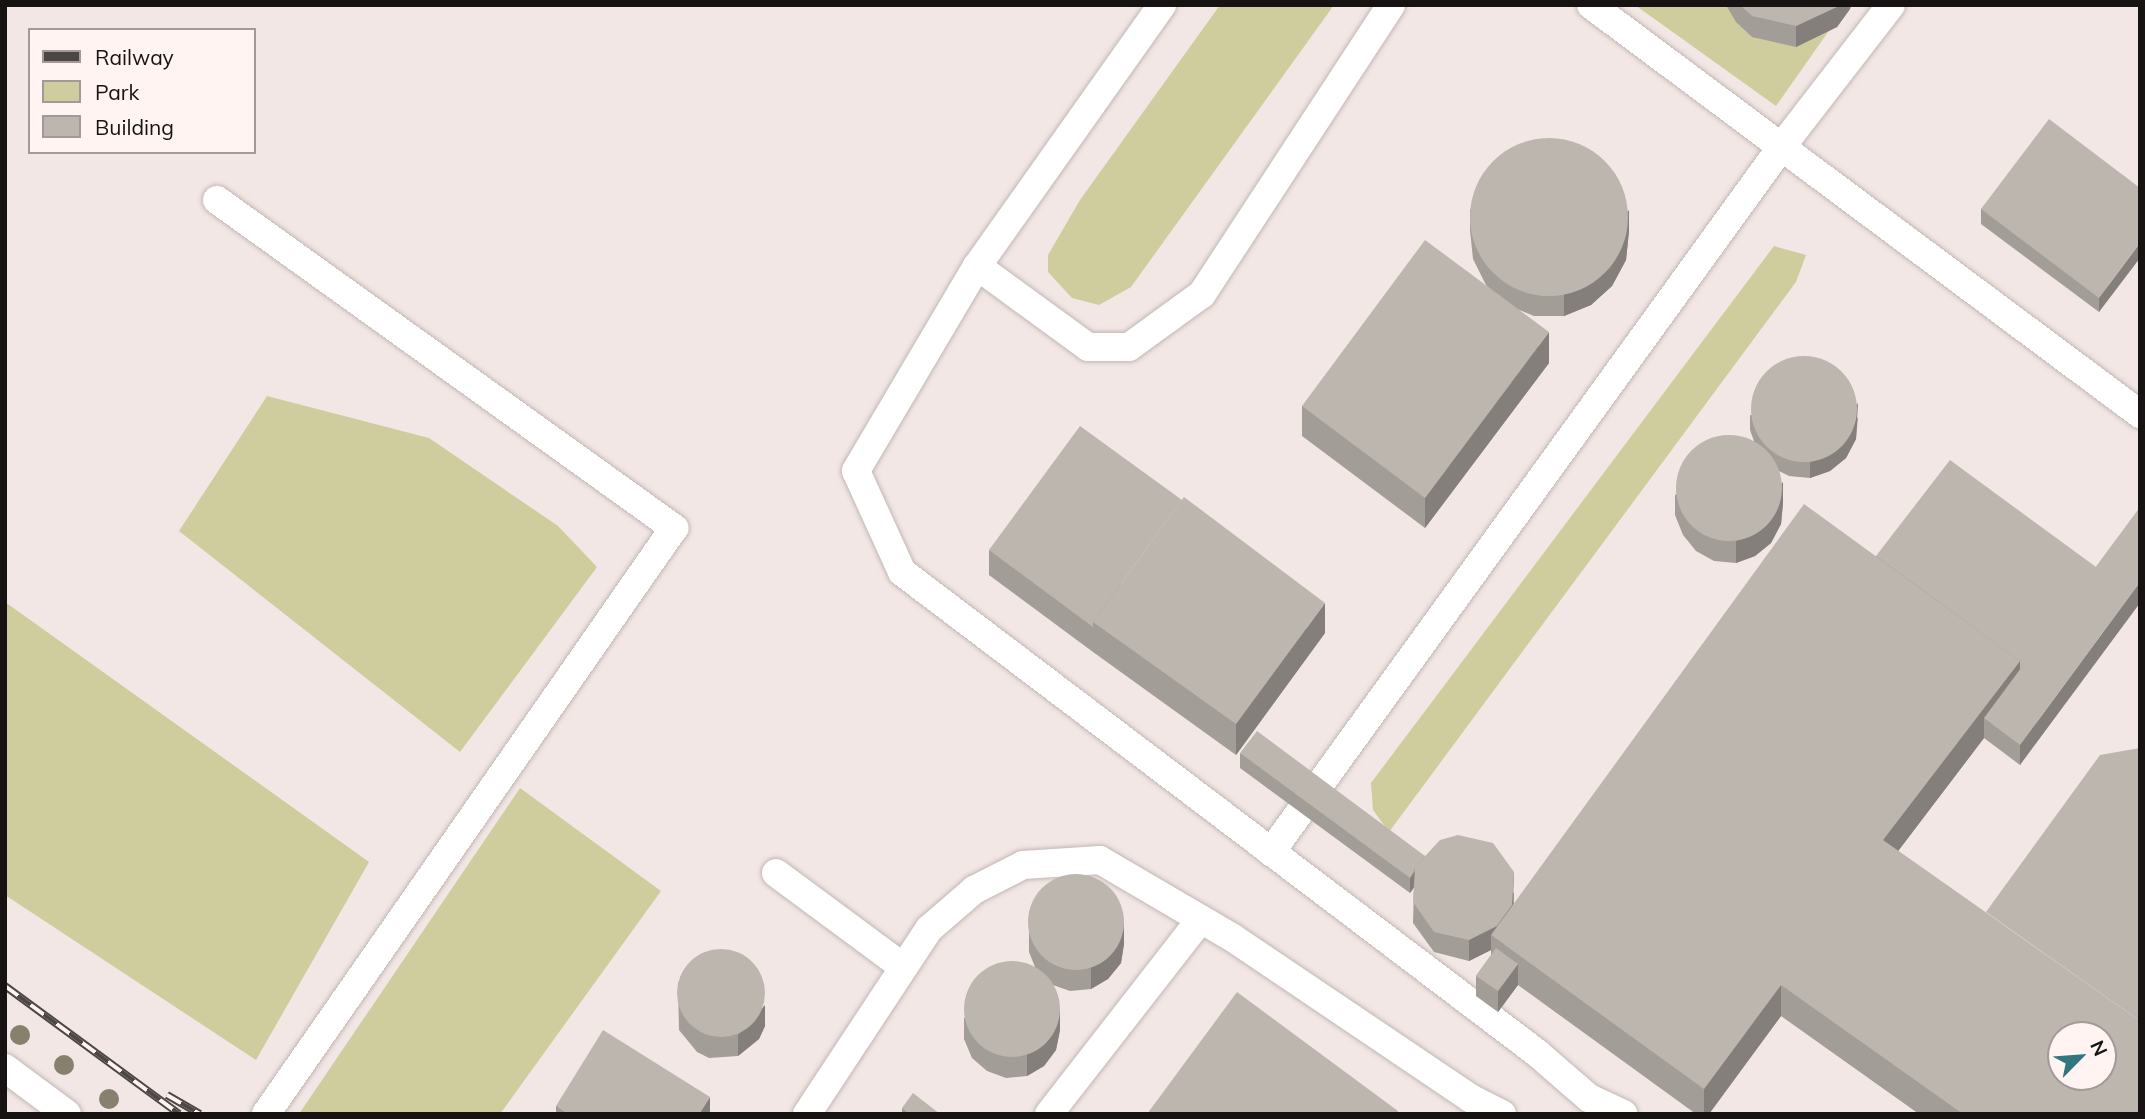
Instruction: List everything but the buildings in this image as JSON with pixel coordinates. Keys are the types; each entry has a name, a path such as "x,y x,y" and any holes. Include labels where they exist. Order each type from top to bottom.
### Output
{"lane":[{"path":"1162,5 977,266 856,471 902,572 1537,1053 1589,1098 1624,1114"},
{"path":"977,266 1088,348 1129,346 1202,294 1391,5"},
{"path":"1591,5 2140,414"},
{"path":"1271,852 1782,146 1891,5"},
{"path":"217,200 674,528 266,1114"},
{"path":"807,1114 929,929 974,890 1023,865 1100,860 1201,919 1470,1098 1502,1114"},
{"path":"776,873 903,967"},
{"path":"1049,1114 1201,919"},
{"path":"5,1068 66,1114"}],"green space":[{"path":"1220,5 1334,5 1131,287 1099,305 1072,298 1048,272 1048,255 1080,200"},
{"path":"1635,5 1847,5 1776,106"},
{"path":"1774,246 1806,255 1796,282 1389,832 1373,810 1371,783"},
{"path":"267,396 429,438 558,526 597,567 460,752 179,531"},
{"path":"5,602 369,862 256,1060 5,895"},
{"path":"520,788 661,891 500,1114 299,1114"}],"railway":[{"path":"5,986 179,1114"},
{"path":"167,1095 200,1114"}]}
